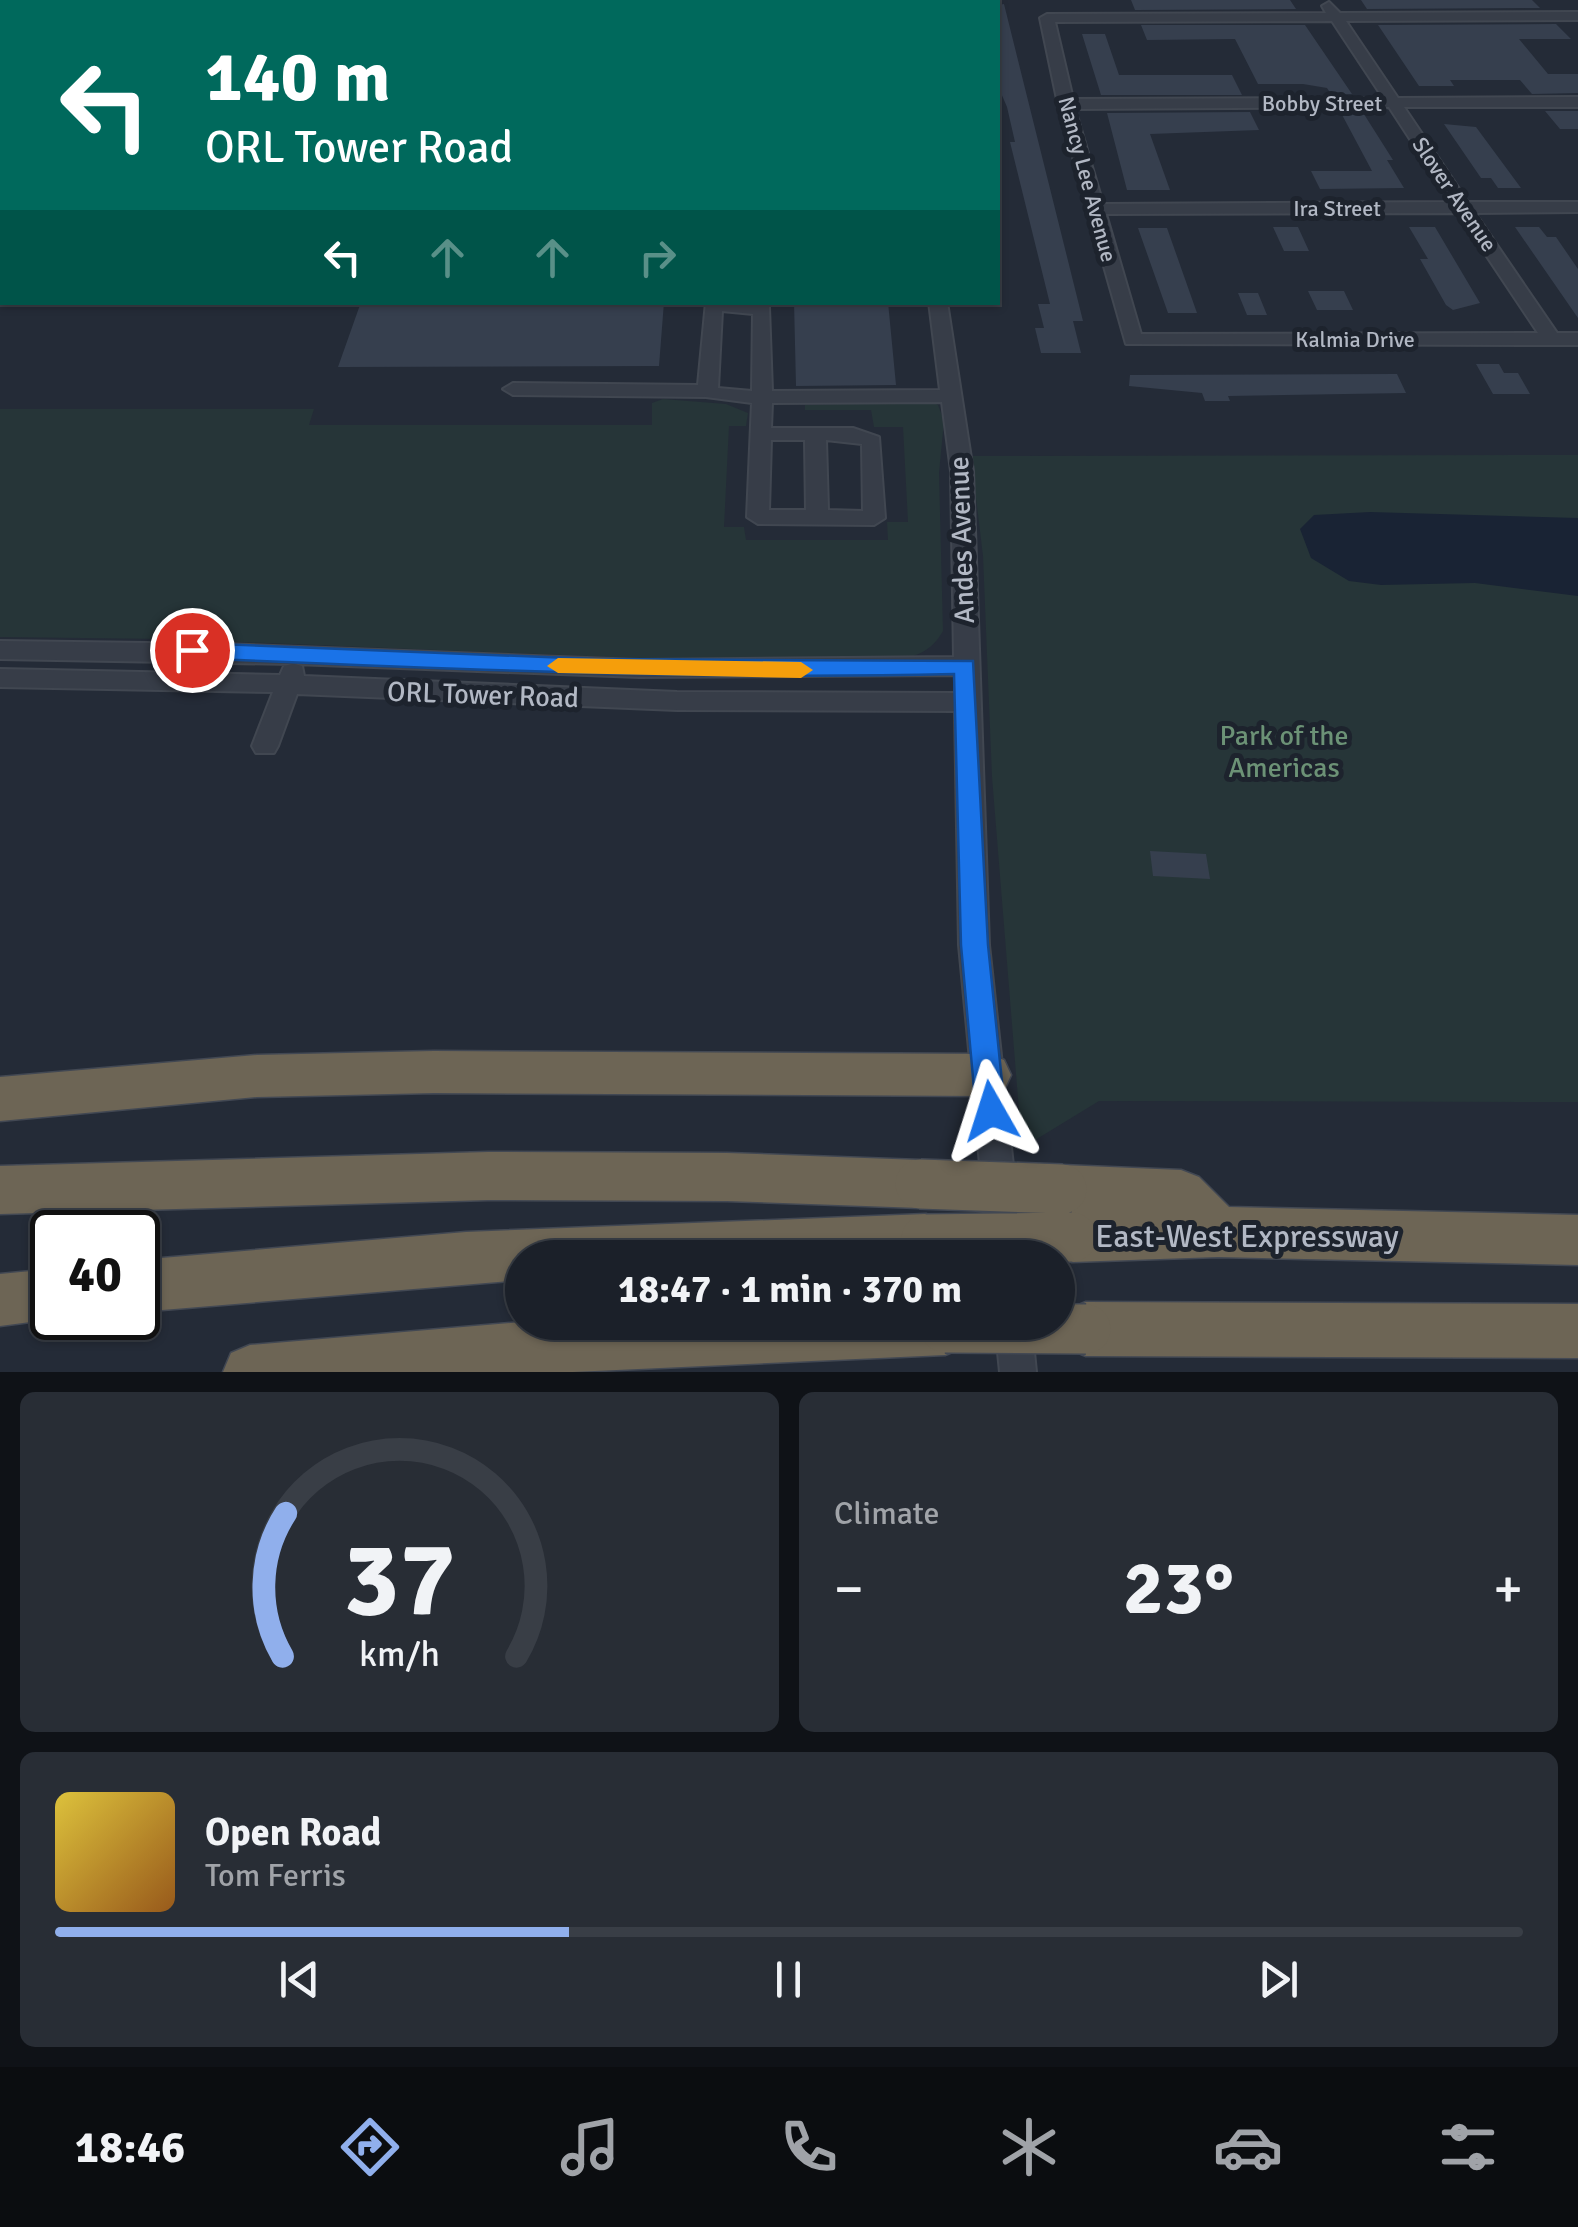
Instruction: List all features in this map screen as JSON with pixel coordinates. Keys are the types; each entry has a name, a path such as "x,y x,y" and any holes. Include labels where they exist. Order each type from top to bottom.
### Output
{"highway":[{"path":"0,1099 297,1075 987,1074"},
{"path":"0,1190 488,1176 726,1177 920,1184 1067,1213"},
{"name":"East-West Expressway","path":"160,1284 466,1257 926,1239 1067,1213 1218,1232 1578,1240"},
{"path":"0,1300 30,1297"},
{"path":"250,1372 647,1339 945,1328 1578,1331"}],"street":[{"name":"Slover Avenue","path":"1325,0 1550,339"},
{"path":"1336,17 1578,16"},
{"name":"Nancy Lee Avenue","path":"1133,340 1066,104 1047,18 1336,17"},
{"name":"Bobby Street","path":"1066,104 1578,102"},
{"name":"Ira Street","path":"1096,209 1578,208"},
{"name":"Andes Avenue","path":"938,305 962,471 974,945 1004,1240"},
{"path":"708,392 713,306 746,306 762,312 758,517 874,518 872,442 853,434 760,434"},
{"name":"Kalmia Drive","path":"1133,340 1578,339"},
{"path":"514,389 708,392 762,397 951,396"},
{"path":"816,434 817,517"},
{"name":"ORL Tower Road","path":"0,650 300,653 594,667 790,670 965,666"},
{"path":"265,746 300,653"},
{"name":"ORL Tower Road","path":"0,678 677,701 966,702"},
{"path":"1015,1340 1018,1372"}],"green space":[{"path":"663,399 726,404 748,413 746,426 729,426 724,527 744,527 746,540 888,540 887,522 908,522 903,427 874,427 871,410 805,410 805,405 931,401 938,405 944,421 939,473 943,631 933,644 916,655 893,660 635,658 166,639 0,637 0,409 314,409 309,425 652,425 652,403"},
{"name":"Park of the Americas","path":"1578,455 1578,1102 1099,1101 1022,1148 992,777 983,556 971,456"}],"water":[{"path":"1370,512 1578,518 1578,596 1475,583 1381,585 1349,581 1311,558 1300,529 1314,515"}],"building":[{"path":"1131,0 1290,0 1296,9 1135,10"},
{"path":"1361,0 1532,0 1540,8 1367,9"},
{"path":"1004,4 1083,321 1073,321 1081,353 1041,353 1035,328 1044,328 1038,304 1050,304 1010,142 1015,142 1007,107 1000,91 1000,5"},
{"path":"1556,24 1571,39 1519,39 1548,74 1578,74 1578,93 1532,94 1520,80 1450,80 1454,86 1419,86 1378,25"},
{"path":"1141,25 1305,25 1352,94 1331,94 1327,88 1303,84 1258,84 1235,39 1147,40"},
{"path":"1082,34 1105,34 1119,75 1232,75 1242,95 1101,95"},
{"path":"1340,111 1362,111 1393,160 1387,160 1404,188 1320,189 1311,171 1372,171"},
{"path":"1545,111 1578,111 1578,129 1560,129"},
{"path":"1250,112 1259,130 1150,134 1170,190 1127,190 1107,113"},
{"path":"1444,124 1476,127 1521,188 1498,188 1491,178 1481,178"},
{"path":"1273,227 1298,227 1309,251 1284,251"},
{"path":"1409,227 1435,227 1480,303 1453,310 1446,305 1420,259 1428,259"},
{"path":"1515,227 1539,227 1547,237 1556,237 1578,269 1578,318"},
{"path":"1138,228 1167,228 1197,313 1168,313"},
{"path":"1308,291 1344,291 1353,310 1317,310"},
{"path":"1238,293 1258,293 1267,315 1247,315"},
{"path":"360,305 664,305 659,366 338,367"},
{"path":"794,305 888,305 896,385 796,386"},
{"path":"1476,364 1499,364 1504,373 1518,373 1530,394 1493,394"},
{"path":"1397,374 1406,393 1228,396 1230,401 1205,401 1202,393 1129,386 1130,375"},
{"path":"1150,851 1206,854 1210,879 1153,876"}],"slow traffic":[{"path":"558,666 801,670"}],"route":[{"path":"192,650 594,667 790,670 965,666 974,945 991,1111"}]}
